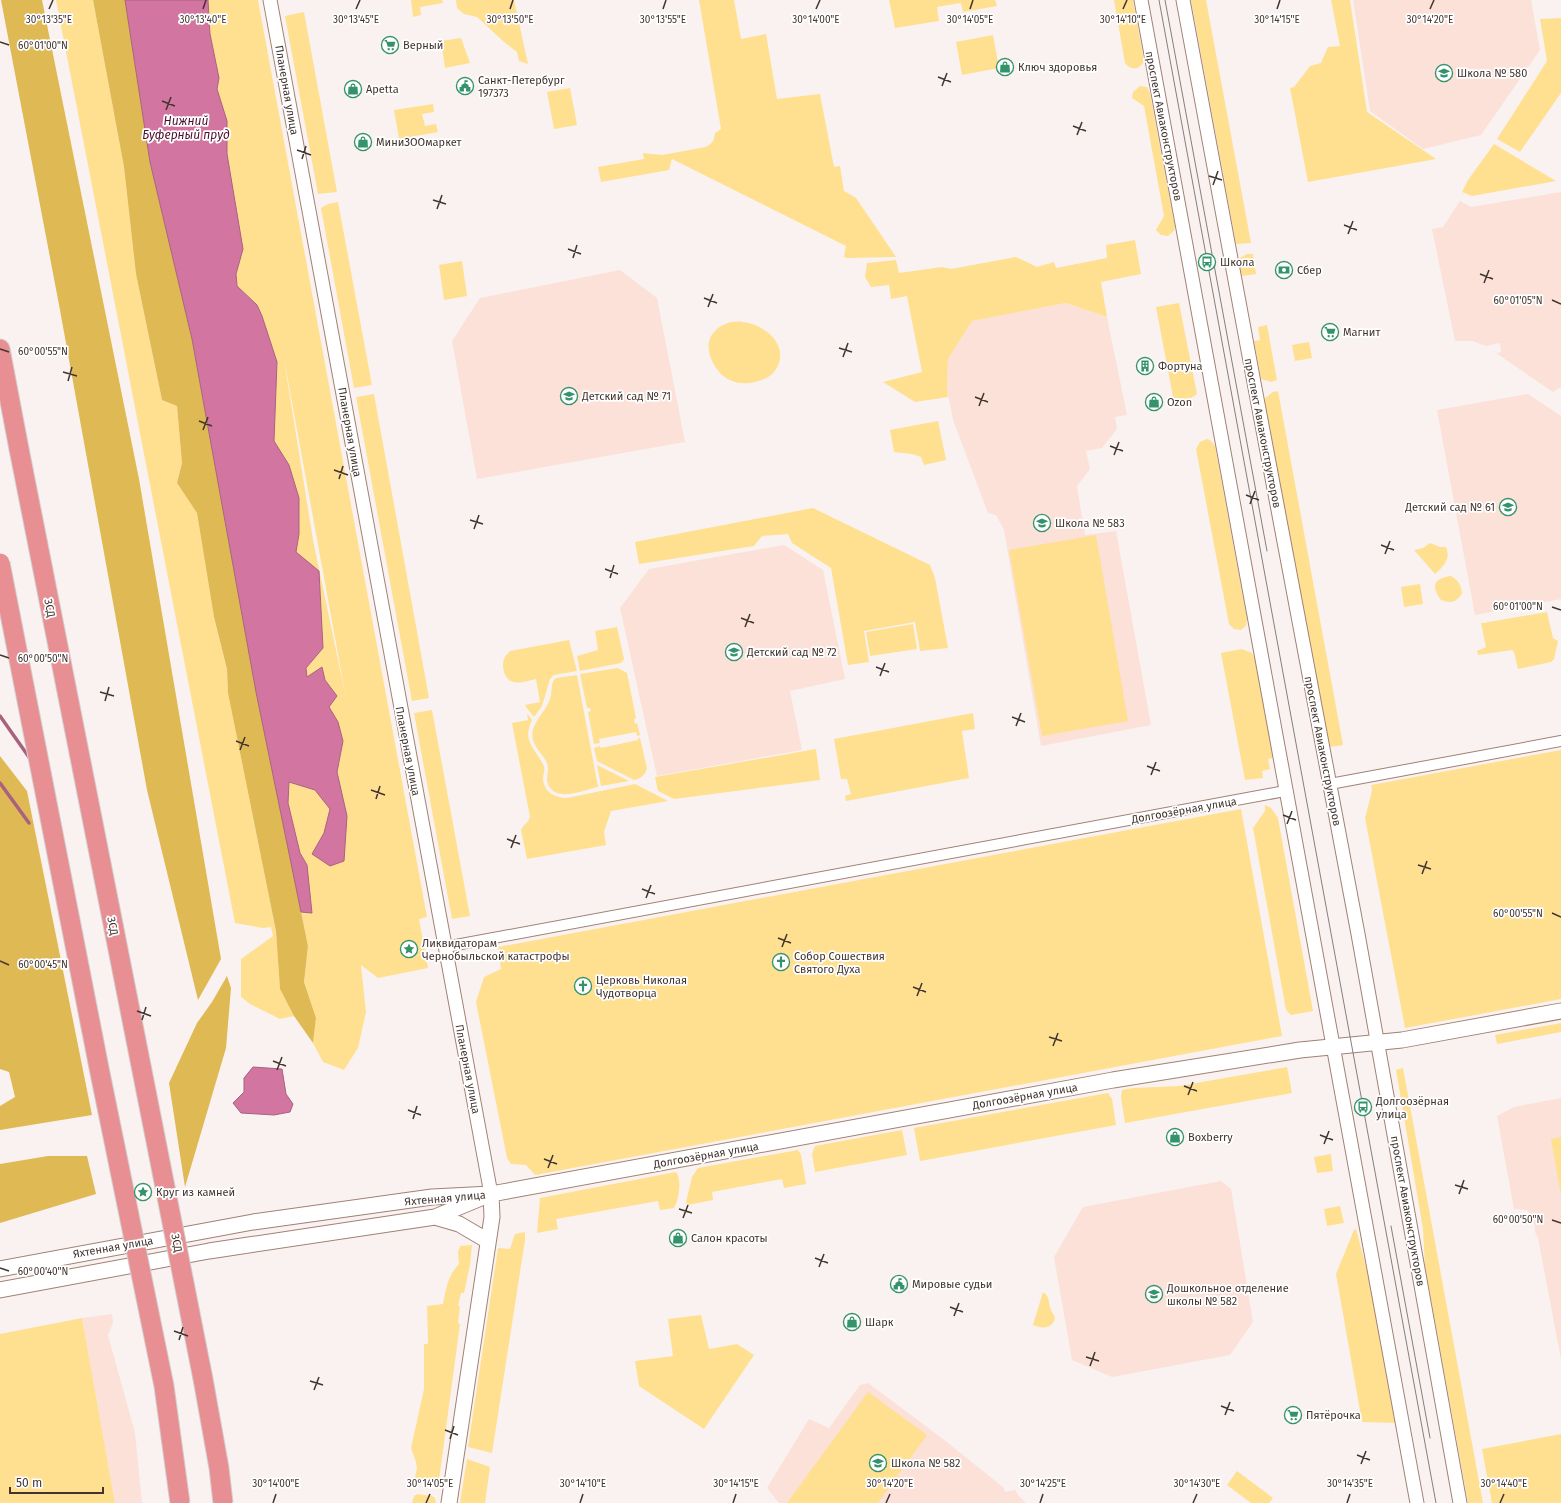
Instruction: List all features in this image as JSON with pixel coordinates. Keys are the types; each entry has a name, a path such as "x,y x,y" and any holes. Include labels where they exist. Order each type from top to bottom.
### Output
{"highway":[{"name":"ЗСД","path":"0,349 75,738 202,1372 219,1468 223,1503"},
{"path":"0,564 100,1073 164,1386 180,1503"}],"main road":[{"name":"Долгоозёрная улица","path":"491,1194 1103,1082 1300,1050 1402,1040 1561,1011"},
{"name":"Яхтенная улица","path":"0,1290 209,1250 435,1217 491,1194"},
{"name":"Яхтенная улица","path":"0,1269 253,1222 432,1197 491,1194"},
{"name":"Планерная улица","path":"449,1503 492,1216 491,1194"},
{"path":"435,1217 459,1224 488,1241"}],"street":[{"name":"Планерная улица","path":"270,0 491,1194"},
{"name":"проспект Авиаконструкторов","path":"1141,0 1417,1503"},
{"name":"проспект Авиаконструкторов","path":"1183,0 1330,784 1460,1503"},
{"path":"1330,784 1561,742"},
{"name":"Долгоозёрная улица","path":"445,947 1285,790"}],"shaded area":[{"path":"1,0 42,0 139,479 221,959 198,1000 147,790 60,310"},
{"path":"56,0 93,0 124,167 136,274 162,400 177,406 182,463 177,483 197,513 214,617 227,669 228,693 276,931 280,989 294,1016 280,1019 250,1004 241,997 241,959 273,936 271,927 263,928 235,923"},
{"path":"93,0 125,0 150,162 192,339 256,692 308,946 304,982 316,1018 313,1043 294,1016 280,989 276,931 228,693 227,669 214,617 197,513 177,483 182,463 177,406 162,400 136,274 124,167"},
{"path":"208,0 258,0 427,917 419,919 428,968 378,978 361,965 366,1012 358,1048 344,1070 323,1062 313,1043 316,1018 304,982 308,946 301,912 312,912 307,865 300,853 288,803 289,782 315,790 330,809 324,833 312,854 347,816 337,772 343,741 338,722 329,707 337,696 325,680 322,667 307,677 306,669 323,648 296,552 299,534 289,465 274,441 277,362 257,305 237,286 236,274 243,249 227,154 227,121 217,89 219,78 210,34","holes":["283,353 346,698 313,540"]},
{"path":"411,0 442,0 443,3 420,7 421,15 413,17"},
{"path":"456,0 514,0 528,64 519,61 517,52 477,17 464,14 457,8"},
{"path":"699,0 734,0 741,39 766,34 777,99 820,94 834,167 840,166 844,191 856,198 896,257 844,257 846,246 672,159 669,170 601,182 598,167 644,159 643,153 662,155 706,147 713,141 715,133 721,129"},
{"path":"889,0 995,0 997,6 963,12 961,3 937,7 939,21 895,28"},
{"path":"1114,0 1133,0 1144,61 1138,68 1127,66 1125,63"},
{"path":"1191,0 1206,0 1251,243 1236,244"},
{"path":"1331,0 1350,0 1367,112 1436,159 1308,182 1290,88 1294,87 1310,66 1321,63 1328,47 1340,46"},
{"name":"Школа № 580","path":"1353,0 1531,0 1540,50 1481,135 1423,149 1370,111"},
{"path":"304,12 337,192 318,194 285,16"},
{"path":"1561,18 1561,93 1520,152 1497,139 1547,61 1540,19"},
{"path":"993,35 999,68 962,75 956,42"},
{"path":"461,38 470,63 445,68 441,41"},
{"path":"1140,86 1147,87 1150,93 1175,227 1174,231 1168,236 1161,235 1156,230 1164,216 1144,106 1132,98 1133,92"},
{"path":"570,88 577,125 554,129 547,92"},
{"path":"433,104 434,112 422,114 425,126 436,124 438,132 399,139 394,110"},
{"path":"1494,144 1556,181 1472,196 1462,192 1468,180"},
{"path":"1561,192 1561,387 1553,392 1496,353 1501,352 1500,343 1486,346 1472,341 1455,341 1432,229 1443,227 1460,201 1471,207"},
{"path":"338,202 372,385 354,388 321,208 328,204"},
{"path":"1135,240 1141,274 1101,282 1107,317 1066,303 972,321 948,359 948,397 915,402 883,382 922,372 907,296 891,299 889,285 871,287 865,277 867,263 896,260 899,273 942,267 951,269 1016,257 1037,267 1054,262 1056,268 1107,258 1106,245"},
{"path":"1247,254 1253,254 1256,274 1242,276 1238,259"},
{"path":"462,261 467,296 444,300 439,265"},
{"name":"Детский сад № 71","path":"620,270 657,298 685,442 477,479 452,341 480,298"},
{"name":"Школа № 583","path":"1066,303 1107,317 1127,415 1115,417 1117,429 1102,448 1086,451 1090,469 1077,486 1085,535 1116,531 1151,725 1041,746 1004,530 996,515 988,513 953,420 947,388 948,359 972,321"},
{"path":"1179,303 1197,394 1185,400 1173,397 1156,307"},
{"path":"731,322 750,323 758,326 771,335 776,341 780,355 779,363 775,371 770,376 754,382 739,383 724,376 714,365 709,351 711,337 722,325"},
{"path":"1267,325 1277,380 1271,382 1261,379 1254,341 1260,340 1258,327"},
{"path":"1309,342 1312,358 1295,361 1292,345"},
{"path":"1278,391 1343,745 1329,747 1264,399 1273,392"},
{"path":"374,394 429,698 412,701 356,397"},
{"name":"Детский сад № 61","path":"1528,394 1561,416 1561,599 1475,615 1437,410"},
{"path":"938,421 946,460 924,465 921,457 912,454 894,452 890,430"},
{"path":"1207,439 1210,440 1215,446 1247,619 1246,626 1241,630 1234,629 1229,624 1196,449 1200,442"},
{"path":"813,508 930,565 935,578 948,648 920,651 915,622 864,631 869,662 848,665 831,568 792,543 788,534 762,536 754,546 639,564 635,542"},
{"path":"1096,535 1128,721 1042,736 1009,550"},
{"path":"1430,543 1440,547 1446,547 1448,555 1446,562 1435,574 1414,550 1423,548"},
{"name":"Детский сад № 72","path":"784,545 823,570 845,679 790,691 802,750 657,776 620,608 649,569"},
{"path":"1451,576 1459,583 1462,593 1456,600 1448,602 1441,600 1435,587 1437,581"},
{"path":"1420,584 1423,604 1404,607 1401,587"},
{"path":"1547,612 1553,638 1558,641 1554,659 1551,662 1518,669 1514,652 1512,650 1478,655 1477,651 1486,647 1481,623"},
{"path":"913,624 917,649 870,656 866,632"},
{"path":"617,627 624,659 621,663 580,671 577,656 598,650 595,631"},
{"path":"569,640 577,671 554,675 550,679 542,706 534,717 525,705 540,702 536,679 520,683 511,681 508,679 503,670 504,658 510,651"},
{"path":"1242,649 1252,653 1255,659 1273,758 1268,759 1270,769 1262,771 1263,778 1245,780 1221,653"},
{"path":"618,668 627,673 636,718 634,719 635,724 637,723 640,735 637,736 636,732 599,739 600,743 594,744 588,712 591,711 590,708 587,708 580,674"},
{"path":"577,675 598,787 571,794 563,794 552,790 548,784 547,763 534,743 532,737 535,726 550,699 553,681 556,678"},
{"path":"432,710 470,916 452,919 414,713"},
{"path":"527,713 532,720 528,733 530,744 544,766 543,779 545,787 554,795 567,798 635,784 668,801 611,811 604,832 606,845 527,859 521,830 530,817 512,723 528,720"},
{"path":"973,713 975,729 962,731 969,778 846,801 845,796 851,794 847,779 841,779 834,739"},
{"path":"638,738 640,738 647,768 644,775 641,777 634,780 597,761 594,748 600,746 601,748 638,740"},
{"path":"816,749 820,780 674,799 658,791 655,777"},
{"path":"1561,750 1561,999 1405,1028 1365,818 1372,791 1371,785"},
{"path":"0,756 27,791 92,1115 0,1130 0,1106 15,1097 9,1072 0,1069"},
{"path":"597,765 629,781 601,786"},
{"path":"1265,805 1271,808 1278,818 1313,1011 1291,1015 1286,1010 1253,828 1265,811"},
{"path":"1241,809 1282,1036 535,1175 526,1165 511,1164 507,1158 476,1002 484,977 501,969 498,947"},
{"path":"227,976 231,988 226,1048 185,1187 169,1083 197,1023 212,1002"},
{"path":"1561,1023 1561,1032 1497,1044 1495,1035"},
{"path":"1287,1067 1292,1093 1125,1123 1121,1098 1122,1090 1133,1088 1179,1086"},
{"path":"1403,1068 1483,1503 1468,1503 1425,1266 1423,1229 1396,1070"},
{"path":"1108,1093 1112,1099 1116,1125 920,1161 914,1128"},
{"path":"1561,1098 1561,1359 1538,1238 1535,1232 1534,1220 1527,1210 1514,1209 1497,1116 1514,1107"},
{"path":"902,1130 907,1155 815,1172 812,1154 815,1146"},
{"path":"1561,1137 1561,1195 1551,1139"},
{"path":"798,1150 801,1155 806,1184 784,1188 782,1179 712,1192 713,1200 688,1205 686,1202 692,1177 698,1168"},
{"path":"1331,1154 1333,1171 1317,1173 1314,1157"},
{"path":"48,1156 87,1156 96,1194 0,1223 0,1164"},
{"path":"676,1172 679,1179 679,1190 674,1208 660,1210 658,1201 556,1219 558,1229 537,1233 540,1198"},
{"name":"Дошкольное отделение школы № 582","path":"1221,1181 1231,1189 1253,1322 1230,1355 1112,1377 1072,1360 1054,1257 1083,1207"},
{"path":"1340,1206 1344,1223 1327,1226 1324,1209"},
{"path":"1356,1229 1368,1274 1396,1423 1362,1422 1336,1274 1354,1230"},
{"path":"525,1232 492,1453 468,1447 498,1248 510,1249 515,1234"},
{"path":"472,1245 470,1265 464,1293 461,1293 458,1306 460,1306 458,1323 460,1324 439,1480 435,1483 418,1481 415,1477 417,1468 411,1448 424,1389 424,1344 427,1344 428,1342 427,1306 443,1304 446,1288 452,1273 459,1264 458,1252 460,1246"},
{"path":"1043,1292 1048,1297 1050,1308 1055,1317 1052,1324 1047,1327 1033,1325"},
{"path":"112,1314 113,1323 108,1335 135,1433 142,1503 115,1503 82,1318"},
{"path":"701,1315 709,1349 737,1344 754,1355 704,1429 639,1386 635,1361 673,1356 668,1319"},
{"path":"82,1318 115,1503 0,1503 0,1334"},
{"name":"Школа № 582","path":"868,1383 943,1439 1004,1488 1005,1492 1015,1490 1026,1503 779,1503 767,1488 809,1419 829,1428 860,1385"},
{"path":"868,1392 927,1435 878,1503 787,1503"},
{"path":"1561,1434 1561,1503 1492,1503 1482,1449"},
{"path":"467,1459 490,1467 485,1503 460,1503"},
{"path":"1237,1471 1273,1498 1269,1503 1251,1503 1227,1485"},
{"path":"417,1494 432,1496 435,1498 436,1503 412,1503 414,1496"}],"water":[{"name":"Нижний Буферный пруд","path":"125,0 208,0 210,34 219,78 217,89 227,121 227,154 243,249 236,274 237,286 257,305 277,362 274,441 289,465 299,498 299,534 296,552 319,571 323,648 306,668 307,677 322,667 325,680 337,696 329,707 338,722 343,741 337,772 347,816 344,861 330,866 312,854 324,833 330,809 315,790 289,782 288,803 300,853 307,865 312,913 301,912 256,692 192,339 150,162"},
{"path":"253,1067 282,1069 286,1094 293,1104 290,1112 274,1115 241,1113 233,1103 244,1092 244,1078"}],"waterway":[{"path":"0,716 31,760"},
{"path":"0,783 29,823"}],"tram line":[{"path":"1159,0 1436,1503"},
{"path":"1165,0 1267,551"},
{"path":"1391,1226 1430,1438"}],"place":[{"name":"Верный","path":"390,45"},
{"name":"Ключ здоровья","path":"1005,67"},
{"name":"Школа № 580","path":"1444,73"},
{"name":"Санкт-Петербург 197373","path":"465,86"},
{"name":"Apetta","path":"353,89"},
{"name":"МиниЗООмаркет","path":"363,142"},
{"name":"Школа","path":"1207,262"},
{"name":"Сбер","path":"1284,270"},
{"name":"Магнит","path":"1330,332"},
{"name":"Фортуна","path":"1145,366"},
{"name":"Детский сад № 71","path":"569,396"},
{"name":"Ozon","path":"1154,402"},
{"name":"Детский сад № 61","path":"1508,507"},
{"name":"Школа № 583","path":"1042,523"},
{"name":"Детский сад № 72","path":"734,652"},
{"name":"Ликвидаторам Чернобыльской катастрофы","path":"409,949"},
{"name":"Собор Сошествия Святого Духа","path":"781,962"},
{"name":"Церковь Николая Чудотворца","path":"583,986"},
{"name":"Долгоозёрная улица","path":"1363,1107"},
{"name":"Boxberry","path":"1175,1137"},
{"name":"Круг из камней","path":"143,1192"},
{"name":"Салон красоты","path":"678,1238"},
{"name":"Мировые судьи","path":"899,1284"},
{"name":"Дошкольное отделение школы № 582","path":"1154,1294"},
{"name":"Шарк","path":"852,1322"},
{"name":"Пятёрочка","path":"1293,1415"},
{"name":"Школа № 582","path":"878,1463"}]}
